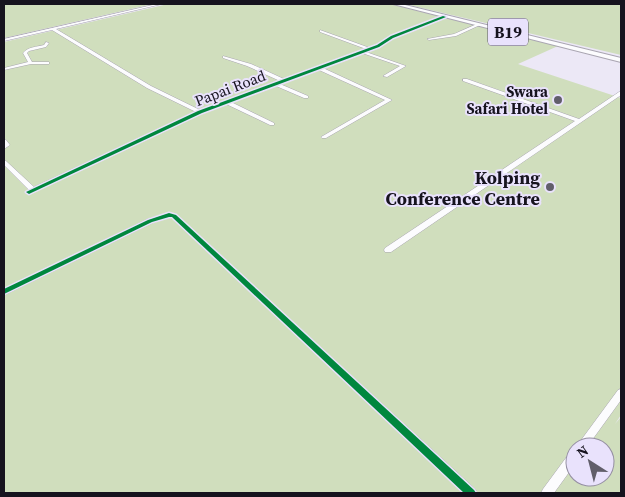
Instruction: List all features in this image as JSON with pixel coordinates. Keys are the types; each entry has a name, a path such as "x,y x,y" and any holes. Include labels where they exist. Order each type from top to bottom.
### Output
{"highway":[{"name":"B19","path":"396,4 621,60"}],"street":[{"path":"4,40 160,4"},
{"name":"Papai Road","path":"11,169 31,191 200,112 381,45 392,37 444,17"},
{"path":"429,39 455,34 478,25"},
{"path":"53,29 149,87 200,112"},
{"path":"321,31 370,49"},
{"path":"31,63 25,53 47,43"},
{"path":"362,52 404,66 385,76"},
{"path":"225,57 249,65 284,81"},
{"path":"4,69 31,63 47,63"},
{"path":"319,68 389,100 324,137"},
{"path":"466,80 580,121"},
{"path":"276,84 306,98"},
{"path":"388,250 621,93"},
{"path":"226,102 272,124"},
{"path":"4,140 7,145 4,147"},
{"path":"4,162 11,169 4,172"},
{"path":"4,292 150,221 168,215 174,216 471,493"},
{"path":"588,437 621,393"},
{"path":"547,493 565,469"}],"green space":[{"path":"4,4 153,4 4,38"},
{"path":"168,4 390,4 558,46 518,64 621,98 621,415 615,424 621,417 621,493 4,493 4,42"},
{"path":"405,4 621,4 621,55"}],"cycle path":[{"path":"29,192 200,112 378,46 392,37 444,17"},
{"path":"4,292 150,221 169,215 174,216 471,493"}],"place":[{"name":"Swara Safari Hotel","path":"558,100"},
{"name":"Kolping Conference Centre","path":"550,187"}]}
